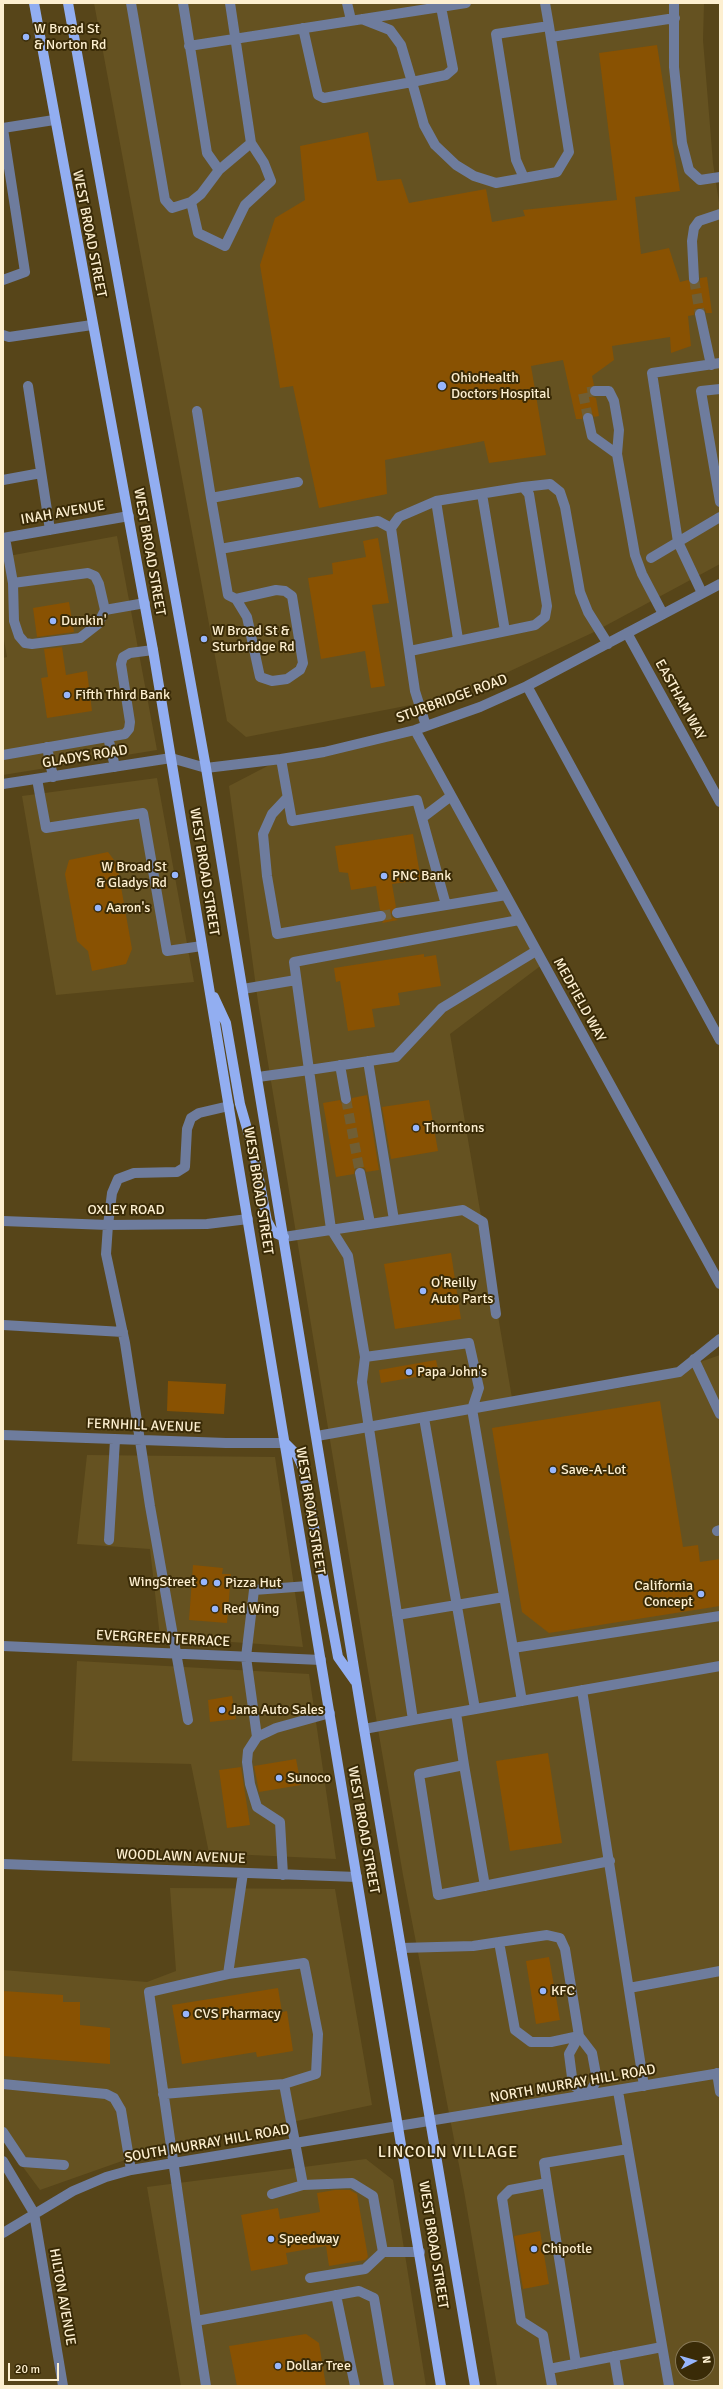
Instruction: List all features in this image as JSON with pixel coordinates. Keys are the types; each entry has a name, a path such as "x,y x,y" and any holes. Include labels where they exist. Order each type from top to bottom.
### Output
{"main road":[{"name":"WEST BROAD STREET","path":"34,3 54,120 145,603 420,2252 441,2386"},
{"name":"WEST BROAD STREET","path":"68,3 206,768 317,1436 364,1730 475,2386"},
{"path":"208,986 226,1024 240,1104 254,1153 267,1221 273,1232 284,1237"},
{"path":"284,1443 301,1461 308,1485 338,1657 357,1684"}],"street":[{"path":"131,3 165,200 172,208 191,202 201,194 218,170 252,144"},
{"path":"183,3 207,153 218,170"},
{"path":"191,202 198,233 226,246 245,205 270,181 264,163 252,144 230,3"},
{"path":"347,3 351,20"},
{"path":"189,46 466,3"},
{"path":"361,19 390,30 401,44 424,125 435,145 456,164 474,176 496,183 557,172 569,152 545,3"},
{"path":"674,3 674,67 682,143 689,170 700,180 720,177"},
{"path":"303,28 318,94 324,98 446,75 453,68 441,7"},
{"path":"550,37 674,18"},
{"path":"524,178 516,160 496,34 549,26"},
{"path":"3,280 25,272 3,128 54,120"},
{"path":"694,279 692,241 694,228 699,221 720,214"},
{"path":"700,314 715,364 652,373 678,542 702,593"},
{"path":"3,335 10,337 92,325"},
{"path":"28,386 50,530"},
{"path":"720,389 701,391 720,502"},
{"path":"595,391 609,391 614,401 620,430 617,454 635,555 642,574 663,614"},
{"path":"197,411 228,595 236,599 247,617 260,677 264,680 281,681 294,675 303,663 292,596 284,591 276,590 236,599"},
{"path":"588,418 592,436 617,454"},
{"path":"3,480 41,473"},
{"path":"211,498 298,482"},
{"path":"426,726 415,691 391,528 399,517 436,501 550,484 560,492 565,507 580,592 588,612 608,644"},
{"path":"410,651 458,639 535,625 545,617 547,606 529,494 523,487"},
{"path":"482,494 505,630"},
{"path":"436,501 458,639"},
{"name":"INAH AVENUE","path":"4,538 129,516"},
{"path":"651,558 720,517"},
{"path":"220,550 378,521 391,528"},
{"path":"4,538 13,583 14,621 19,636 24,643 32,644 80,638 98,624 105,610 99,584 95,576 88,573 13,583"},
{"name":"STURBRIDGE ROAD","path":"171,758 206,768 324,752 415,730 480,707 527,686 720,584"},
{"path":"105,610 145,603"},
{"name":"EASTHAM WAY","path":"627,633 720,802"},
{"path":"3,755 125,734 129,729 130,722 121,664 124,657 153,650"},
{"path":"527,686 720,1040"},
{"name":"MEDFIELD WAY","path":"415,730 720,1284"},
{"path":"108,737 115,767"},
{"path":"47,747 53,777"},
{"name":"GLADYS ROAD","path":"3,784 171,758"},
{"path":"281,758 292,821 416,800 446,905"},
{"path":"37,779 46,828 143,813 167,951 202,946"},
{"path":"422,818 451,796"},
{"path":"287,798 272,814 263,834 267,876 277,934 381,916"},
{"path":"397,913 506,895"},
{"path":"413,1720 362,1382 365,1357 348,1256 331,1229 294,962 519,920"},
{"path":"258,1077 396,1057 442,1008 536,951"},
{"path":"243,989 296,980"},
{"path":"368,1062 394,1220"},
{"path":"340,1065 346,1099"},
{"path":"188,1720 139,1440 123,1332 106,1254 112,1193 118,1179 134,1173 177,1172 185,1167 187,1129 191,1118 199,1113 229,1106"},
{"path":"360,1173 370,1223"},
{"path":"284,1237 463,1210 484,1222 496,1314"},
{"name":"OXLEY ROAD","path":"3,1221 108,1225 207,1224 248,1219"},
{"path":"3,1325 123,1332"},
{"path":"317,1436 369,1428 678,1372 720,1339"},
{"path":"365,1357 469,1343 479,1388 472,1409 522,1701"},
{"path":"694,1359 720,1414"},
{"path":"424,1418 475,1710"},
{"name":"FERNHILL AVENUE","path":"3,1435 115,1440 284,1443"},
{"path":"108,1540 115,1440"},
{"path":"257,1736 246,1657 254,1590 308,1586"},
{"path":"397,1615 504,1597"},
{"path":"513,1648 720,1616"},
{"name":"EVERGREEN TERRACE","path":"3,1646 321,1660"},
{"path":"364,1730 720,1666"},
{"path":"582,1690 630,1988 644,2086"},
{"path":"283,1875 280,1822 257,1807 250,1784 246,1762 248,1751 257,1736 276,1728 330,1713"},
{"path":"456,1713 485,1886"},
{"path":"464,1765 418,1774 438,1895 610,1861"},
{"name":"WOODLAWN AVENUE","path":"3,1864 357,1877"},
{"path":"228,1974 243,1873"},
{"path":"401,1948 473,1946 547,1934 560,1938 565,1949 579,2036 592,2053 597,2080 588,2095 573,2085 569,2054 579,2036"},
{"path":"499,1942 515,2030 531,2042 550,2042 579,2036"},
{"path":"163,2094 284,2084 316,2074 318,2034 304,1963 228,1974 149,1992 163,2094 206,2386"},
{"path":"630,1988 720,1971"},
{"path":"719,2073 720,2092"},
{"name":"NORTH MURRAY HILL ROAD","path":"430,2122 719,2073"},
{"path":"3,2084 106,2094 114,2098 120,2110 130,2170"},
{"path":"284,2084 303,2185"},
{"path":"618,2091 668,2386"},
{"name":"SOUTH MURRAY HILL ROAD","path":"3,2233 34,2213 88,2184 130,2170 430,2122"},
{"path":"3,2132 23,2162 64,2165"},
{"path":"576,2364 544,2163 628,2149"},
{"path":"3,2161 34,2213"},
{"path":"272,2194 303,2185 352,2183 372,2196 384,2252"},
{"path":"547,2183 510,2190 502,2198 520,2321 543,2335 552,2386"},
{"name":"HILTON AVENUE","path":"34,2213 63,2386"},
{"path":"310,2278 364,2269 384,2252 420,2252"},
{"path":"196,2320 359,2291 374,2298 389,2386"},
{"path":"336,2296 356,2386"},
{"path":"549,2369 662,2347"},
{"path":"614,2356 619,2386"}],"shaded area":[{"name":"OhioHealth Doctors Hospital","path":"94,3 704,3 703,40 713,163 720,209 720,564 592,633 480,685 426,702 246,737 227,721"},
{"path":"117,536 157,750 3,775 3,658 7,657 3,634 3,557"},
{"path":"415,730 543,964 450,1034 513,1404 631,1386 720,1355 720,2386 497,2386 464,2191 403,1875 367,1665 258,1002 229,786 281,759"},
{"path":"157,778 194,982 56,995 22,796"},
{"path":"87,1455 275,1457 303,1647 160,1637 150,1549 77,1544"},
{"path":"77,1661 309,1674 336,1859 209,1853 191,1764 72,1761"},
{"path":"170,1888 335,1889 372,2105 142,2154 40,2190 3,2140 3,1970 147,1982 176,1971"},
{"path":"366,2159 393,2180 426,2386 181,2386 147,2187"}],"building":[{"path":"657,45 680,191 635,197 641,254 669,248 680,282 688,280 695,285 700,282 700,278 707,277 712,313 706,313 705,309 699,308 695,309 694,315 688,316 691,346 671,353 670,337 612,346 614,360 592,376 594,385 589,391 591,396 596,398 599,416 594,417 592,413 587,412 583,414 582,419 576,419 563,360 531,366 546,455 489,463 484,441 385,460 387,494 319,508 293,386 280,388 260,265 275,218 305,200 300,146 368,132 377,181 401,179 409,203 486,189 492,222 525,216 523,210 617,200 599,53"},
{"path":"378,538 389,603 372,605 385,686 371,688 365,651 321,659 308,578 333,574 332,563 366,557 363,541"},
{"name":"Dunkin'","path":"69,602 74,632 37,637 33,608"},
{"name":"Fifth Third Bank","path":"62,647 66,675 87,671 92,711 47,718 41,678 48,677 44,649"},
{"name":"PNC Bank","path":"413,834 421,880 392,884 396,907 391,914 392,917 398,920 382,923 387,915 386,912 380,910 376,886 351,890 348,873 339,872 335,846"},
{"name":"Aaron's","path":"108,852 117,864 132,949 126,964 92,971 88,951 77,941 65,874 69,860"},
{"path":"424,954 424,957 436,955 441,986 398,993 400,1005 372,1009 375,1027 348,1031 340,981 336,982 334,968"},
{"path":"367,1095 379,1170 366,1172 365,1168 359,1167 355,1168 354,1174 336,1177 323,1103 340,1100 341,1103 347,1105 350,1104 352,1098"},
{"name":"Thorntons","path":"429,1100 438,1151 391,1159 382,1107"},
{"name":"O'Reilly Auto Parts","path":"451,1253 461,1319 395,1329 384,1264"},
{"name":"Papa John's","path":"436,1360 439,1373 381,1383 379,1370"},
{"path":"168,1381 226,1384 224,1414 167,1411"},
{"path":"660,1401 683,1547 698,1545 700,1562 720,1559 720,1606 549,1633 522,1612 492,1428"},
{"path":"193,1565 223,1568 222,1574 231,1574 227,1623 189,1620"},
{"name":"Jana Auto Sales","path":"232,1696 236,1719 210,1722 208,1700"},
{"path":"548,1753 562,1843 510,1851 496,1761"},
{"path":"296,1759 301,1785 259,1792 254,1766"},
{"path":"241,1767 250,1825 227,1828 219,1770"},
{"name":"KFC","path":"549,1957 560,2020 536,2024 526,1961"},
{"name":"CVS Pharmacy","path":"278,1988 282,2012 287,2011 293,2051 257,2057 256,2052 182,2064 172,2005"},
{"path":"3,1991 63,1995 63,2002 80,2002 80,2025 110,2028 110,2064 3,2056"},
{"path":"335,2190 350,2190 357,2194 368,2257 365,2260 329,2266 326,2246 286,2253 288,2264 251,2271 241,2215 278,2208 280,2219 320,2212 317,2193"},
{"path":"540,2231 549,2284 523,2289 514,2236"},
{"name":"Dollar Tree","path":"306,2334 319,2343 326,2386 237,2386 229,2346"}],"tunnel":[{"path":"694,279 700,314"},
{"path":"588,418 583,393 595,391"},
{"path":"381,916 397,913"},
{"path":"346,1099 360,1173"}],"place":[{"name":"W Broad St & Norton Rd","path":"26,37"},
{"name":"OhioHealth Doctors Hospital","path":"442,386"},
{"name":"Dunkin'","path":"53,621"},
{"name":"W Broad St & Sturbridge Rd","path":"204,639"},
{"name":"Fifth Third Bank","path":"67,695"},
{"name":"W Broad St & Gladys Rd","path":"175,875"},
{"name":"PNC Bank","path":"384,876"},
{"name":"Aaron's","path":"98,908"},
{"name":"Thorntons","path":"416,1128"},
{"name":"O'Reilly Auto Parts","path":"423,1291"},
{"name":"Papa John's","path":"409,1372"},
{"name":"Save-A-Lot","path":"553,1470"},
{"name":"WingStreet","path":"204,1582"},
{"name":"Pizza Hut","path":"217,1583"},
{"name":"California Concept","path":"701,1594"},
{"name":"Red Wing","path":"215,1609"},
{"name":"Jana Auto Sales","path":"222,1710"},
{"name":"Sunoco","path":"279,1778"},
{"name":"KFC","path":"543,1991"},
{"name":"CVS Pharmacy","path":"186,2014"},
{"name":"Speedway","path":"271,2239"},
{"name":"Chipotle","path":"534,2249"},
{"name":"Dollar Tree","path":"278,2366"}],"district":[{"name":"LINCOLN VILLAGE","path":"448,2153"}]}
